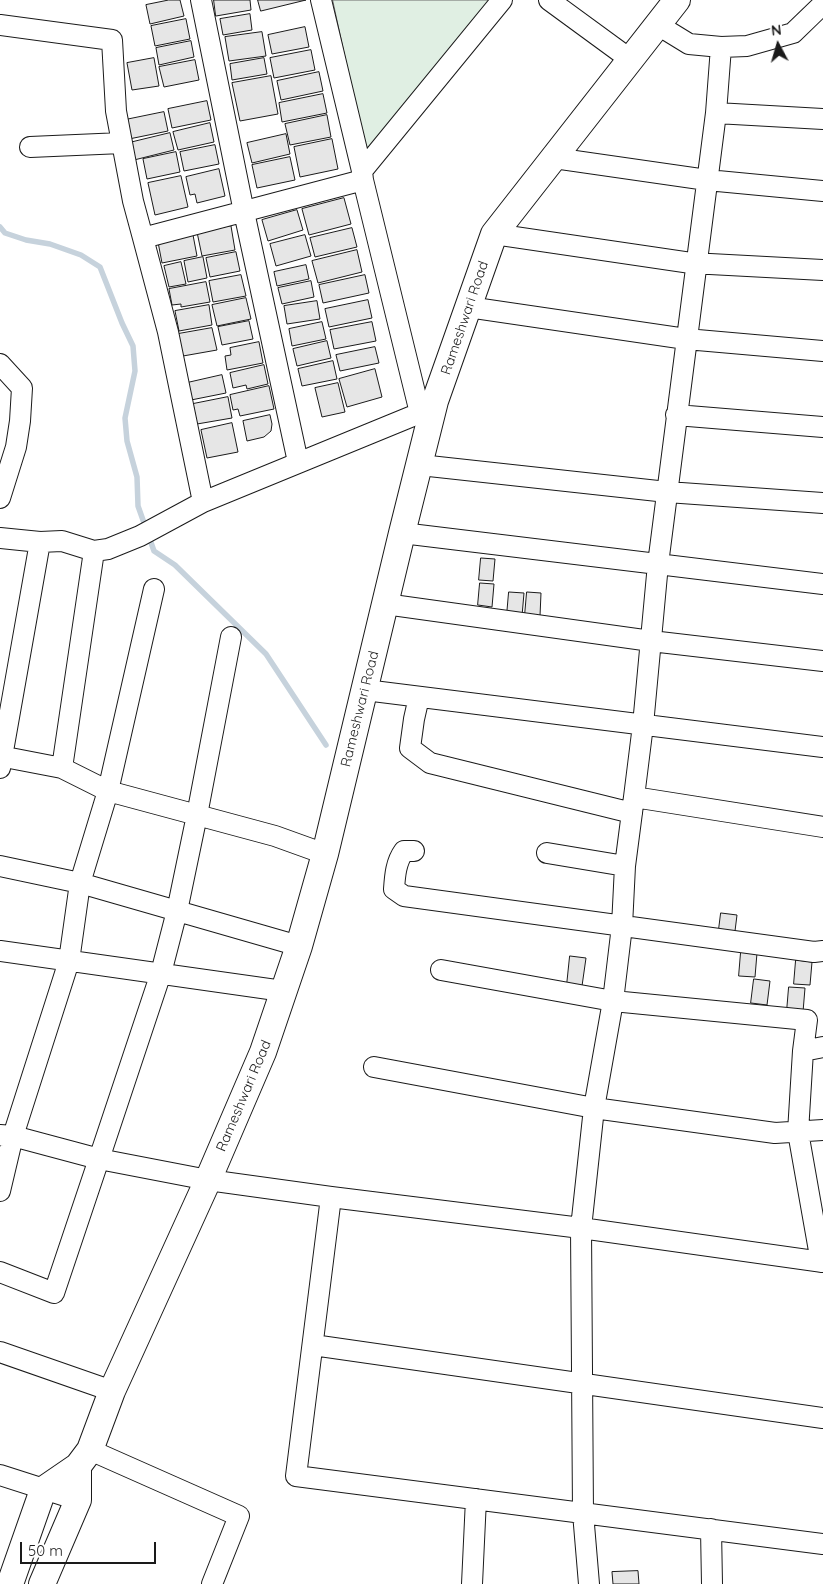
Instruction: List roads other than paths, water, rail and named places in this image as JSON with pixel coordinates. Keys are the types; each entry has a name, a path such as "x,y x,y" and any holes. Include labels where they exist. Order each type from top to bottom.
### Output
{"main road":[{"name":"Rameshwari Road","path":"84,1458 263,1052 299,946 325,854 420,465 424,420 436,401 494,234 678,0"},
{"path":"10,1584 43,1490 84,1458"},
{"path":"42,1584 78,1500 84,1458"}],"street":[{"path":"201,0 298,462"},
{"path":"0,538 62,542 94,551 108,549 147,532 203,502 298,462 424,420 321,0"},
{"path":"143,238 244,212 363,175 502,0"},
{"path":"549,0 631,60"},
{"path":"658,25 689,44 721,47 747,46 793,32 823,4"},
{"path":"0,25 112,40 116,111 133,201 168,332 203,502"},
{"path":"589,1584 583,1513 581,1228 594,1108 613,1001 622,926 625,866 643,725 658,564 716,113 721,47"},
{"path":"716,113 823,119"},
{"path":"30,147 122,143"},
{"path":"554,158 707,180 823,191"},
{"path":"494,234 697,263 823,270"},
{"path":"468,307 686,339 823,351"},
{"path":"0,364 22,388 20,421 8,447 0,498"},
{"path":"676,415 823,427"},
{"path":"420,465 667,492 823,503"},
{"path":"402,533 823,584"},
{"path":"40,542 0,760 62,768 108,791 275,836 325,854"},
{"path":"62,768 94,551"},
{"path":"0,1191 7,1136 69,961 80,883 108,791 154,589"},
{"path":"385,604 651,641 823,661"},
{"path":"0,1272 54,1293 161,973 198,815 230,637"},
{"path":"365,690 823,747"},
{"path":"419,697 410,748 430,764 633,805 823,827"},
{"path":"414,851 404,851 399,858 395,873 394,889 404,896 814,952 823,951"},
{"path":"547,853 625,866"},
{"path":"0,866 80,883 299,946"},
{"path":"0,951 283,991"},
{"path":"7,1136 99,1159 208,1180 581,1228 822,1262 818,1213 798,1132 803,1051 807,1020 613,1001 441,970"},
{"path":"803,1051 823,1047"},
{"path":"374,1067 594,1108 775,1133 823,1130"},
{"path":"331,1197 296,1476 823,1544"},
{"path":"313,1345 823,1418"},
{"path":"0,1352 112,1391"},
{"path":"84,1458 239,1516 212,1584"},
{"path":"0,1475 78,1500"},
{"path":"472,1584 476,1499"},
{"path":"711,1529 712,1584"}],"waterway":[{"path":"0,227 5,233 26,240 50,244 81,255 100,267 133,346 135,371 125,418 127,441 137,477 138,506 154,551 175,565 266,654 326,745"}]}
